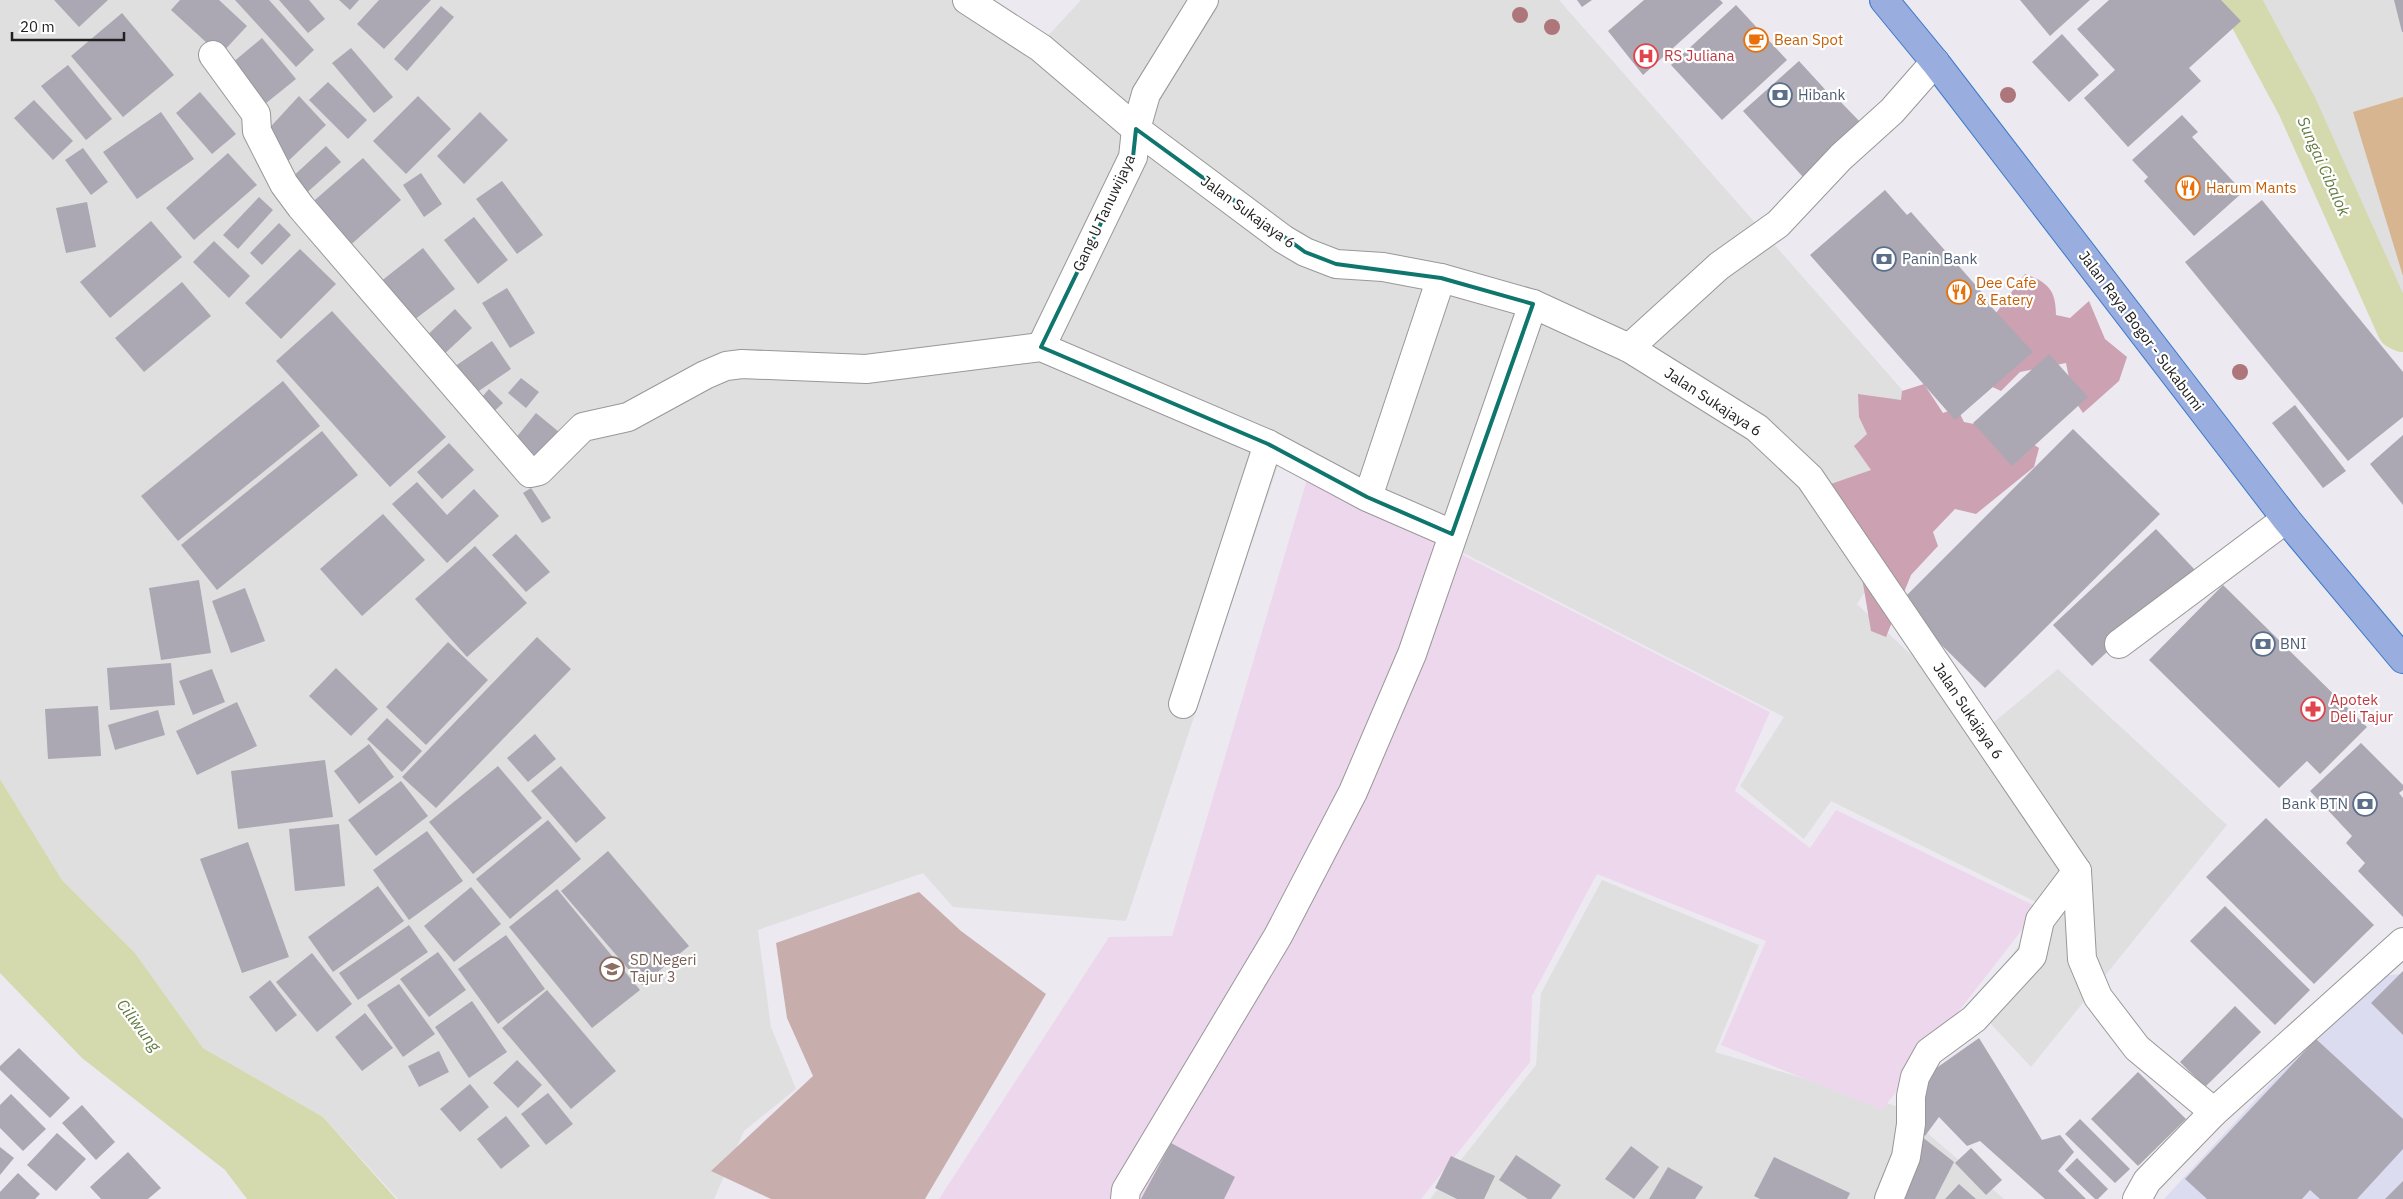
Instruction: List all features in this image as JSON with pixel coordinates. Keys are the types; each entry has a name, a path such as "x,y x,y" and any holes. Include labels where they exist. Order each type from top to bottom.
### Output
{"highway":[{"name":"Jalan Raya Bogor - Sukabumi","path":"1893,3 1935,62 2286,519 2403,659"}],"street":[{"name":"Jalan Sukajaya 6","path":"967,0 1041,48 1136,129 1282,239 1305,252 1336,264 1383,268 1441,278 1533,304 1629,348 1757,428 1810,478 2077,871"},
{"name":"Gang U Tanuwijaya","path":"1041,347 1133,157 1136,129 1146,94 1204,0"},
{"path":"213,55 256,114 257,131 284,184 301,207 530,473 539,471 583,428 628,417 726,366 742,364 866,369 1041,347 1268,444 1367,497 1452,534"},
{"path":"1629,348 1719,266 1778,224 1841,157 1892,111 1935,62"},
{"path":"1372,485 1441,278"},
{"path":"1125,1199 1126,1190 1278,936 1353,792 1412,654 1533,304"},
{"path":"1183,704 1268,444"},
{"path":"2119,644 2286,519"},
{"path":"2077,871 2082,959 2098,997 2137,1048 2214,1112"},
{"path":"1889,1199 1906,1157 1911,1096 1915,1077 1929,1052 1974,1019 2032,956 2040,920 2077,871"},
{"path":"2136,1199 2147,1181 2214,1112 2403,942"}],"highlighted area":[{"path":"1136,129 1305,252 1336,264 1441,278 1533,304 1452,534 1367,497 1268,444 1041,347 1133,157"}],"shaded area":[{"path":"0,0 987,0 1043,41 1081,0 1559,0 1957,452 1857,604 1988,727 2058,669 2227,825 2031,1067 1975,1007 2046,907 1831,801 1804,839 1740,786 1784,717 1280,459 1126,921 953,907 923,873 758,930 771,1027 796,1089 744,1131 714,1199 398,1199 323,1117 203,1048 135,953 62,880 0,779"},
{"path":"2234,0 2403,0 2403,311 2387,302"},
{"path":"2403,97 2403,276 2353,112"},
{"path":"2025,274 2040,280 2049,288 2056,306 2056,315 2070,318 2089,301 2105,339 2127,357 2119,381 2083,413 2073,398 2066,363 2020,372 2001,391 1984,383 1996,313"},
{"path":"1924,384 1943,413 1957,408 1964,422 2014,432 2039,448 2034,467 1976,514 1955,509 1933,532 1938,546 1911,575 1886,637 1871,631 1858,554 1828,485 1871,470 1854,446 1867,434 1859,417 1858,394 1901,400 1902,391"},
{"path":"1308,476 1770,712 1735,791 1810,848 1836,810 2039,908 1882,1110 1721,1045 1766,941 1597,874 1532,996 1530,1062 1421,1199 939,1199 1109,937 1172,936"},
{"path":"1602,880 1759,945 1715,1052 1896,1106 2004,1199 1430,1199 1536,1065 1541,993"},
{"path":"919,892 961,931 1046,994 925,1199 771,1199 711,1171 813,1076 787,1018 776,943"},
{"path":"2403,974 2403,1199 2164,1199 2369,977"}],"water":[{"name":"Ciliwung","path":"0,779 62,880 135,953 203,1048 323,1117 396,1199 247,1199 225,1170 82,1058 0,973"}],"building":[{"path":"54,0 108,0 79,27"},
{"path":"180,0 219,0 247,26 220,55 171,10"},
{"path":"235,0 269,0 314,50 296,67"},
{"path":"279,0 309,0 325,19 308,33"},
{"path":"339,0 359,0 350,10"},
{"path":"379,0 431,0 384,49 357,24"},
{"path":"1577,0 1592,0 1582,7"},
{"name":"RS Juliana","path":"1644,0 1720,0 1723,3 1643,75 1608,31"},
{"path":"2020,0 2090,0 2050,36"},
{"path":"2109,0 2221,0 2241,21 2189,68 2201,81 2128,147 2084,98 2115,70 2077,29"},
{"path":"2394,0 2403,0 2403,32 2402,32"},
{"path":"1736,5 1787,60 1722,120 1671,65"},
{"path":"441,6 454,17 407,71 394,59"},
{"path":"122,13 174,75 123,117 71,56"},
{"path":"2062,34 2099,75 2069,102 2032,62"},
{"path":"262,38 296,79 260,108 226,68"},
{"path":"351,48 393,97 374,113 332,63"},
{"path":"1799,61 1832,97 1834,95 1863,125 1803,177 1743,111"},
{"path":"68,65 112,119 86,140 41,86"},
{"path":"328,82 367,120 348,139 309,100"},
{"path":"200,92 236,134 212,154 176,113"},
{"path":"299,96 326,125 282,167 262,136"},
{"path":"418,96 451,129 406,174 373,141"},
{"path":"34,100 73,141 53,160 14,118"},
{"path":"161,112 194,159 137,199 103,152"},
{"path":"480,112 508,140 464,184 437,156"},
{"path":"2182,115 2198,132 2192,137 2243,192 2194,236 2144,181 2148,177 2132,160"},
{"path":"326,146 341,162 302,197 289,180"},
{"path":"83,148 108,182 91,195 65,160"},
{"path":"228,153 257,185 194,240 166,208"},
{"path":"363,158 401,200 346,249 308,206"},
{"path":"421,173 442,204 424,217 403,185"},
{"path":"502,181 543,235 517,254 476,199"},
{"path":"1885,190 1907,215 1911,212 1987,298 1985,300 2033,352 1955,420 1810,255"},
{"path":"259,197 273,210 238,249 223,235"},
{"path":"2262,200 2403,372 2403,417 2348,461 2185,262"},
{"path":"87,202 96,247 66,253 56,208"},
{"path":"474,217 508,260 478,284 444,240"},
{"path":"151,221 182,257 110,318 80,282"},
{"path":"279,223 291,235 262,265 250,253"},
{"path":"214,241 250,276 229,298 193,262"},
{"path":"423,248 455,289 406,326 375,286"},
{"path":"300,249 336,284 281,339 245,303"},
{"path":"182,282 211,316 144,372 115,338"},
{"path":"507,288 535,333 510,348 482,303"},
{"path":"455,309 472,328 439,359 421,341"},
{"path":"332,311 446,437 390,487 276,361"},
{"path":"492,341 511,369 467,399 448,371"},
{"path":"2049,354 2088,397 2012,466 1973,423"},
{"path":"521,378 539,392 526,408 508,393"},
{"path":"283,381 320,426 178,541 141,496"},
{"path":"489,389 503,403 487,418 475,405"},
{"path":"2295,405 2346,471 2323,488 2272,423"},
{"path":"536,413 559,432 535,463 511,444"},
{"path":"2073,429 2160,514 1985,688 1899,603"},
{"path":"322,431 358,475 217,590 181,545"},
{"path":"2403,435 2403,505 2370,464"},
{"path":"449,443 474,470 442,499 417,472"},
{"path":"417,482 447,515 474,489 499,516 447,563 392,504"},
{"path":"531,488 551,518 542,523 523,493"},
{"path":"383,514 425,560 362,616 320,569"},
{"path":"2156,529 2195,570 2092,666 2053,625"},
{"path":"516,534 550,572 526,592 492,555"},
{"path":"475,546 527,603 467,657 415,599"},
{"path":"199,580 211,653 161,660 149,588"},
{"path":"2223,585 2367,727 2320,774 2307,761 2279,788 2149,660"},
{"path":"245,588 265,641 231,653 212,601"},
{"path":"537,637 571,669 436,808 402,777"},
{"path":"448,642 488,680 426,745 386,707"},
{"path":"171,663 175,705 110,710 107,668"},
{"path":"336,668 378,709 351,736 309,696"},
{"path":"212,669 225,702 193,715 179,681"},
{"path":"237,702 257,746 197,775 176,731"},
{"path":"98,706 101,756 48,759 45,709"},
{"path":"158,710 165,735 115,750 108,725"},
{"path":"387,718 422,751 402,772 367,739"},
{"path":"535,734 556,759 528,782 507,758"},
{"path":"2361,743 2403,785 2403,790 2399,793 2403,798 2403,917 2358,871 2365,863 2346,843 2352,836 2310,791"},
{"path":"369,744 394,777 359,804 334,771"},
{"path":"325,760 333,817 238,829 231,771"},
{"path":"498,766 542,818 473,874 429,822"},
{"path":"561,766 606,818 576,843 531,791"},
{"path":"401,781 428,816 376,856 348,820"},
{"path":"2266,818 2374,925 2314,984 2206,877"},
{"path":"548,820 581,859 510,919 476,879"},
{"path":"339,824 345,886 295,891 289,829"},
{"path":"427,831 463,881 409,920 373,870"},
{"path":"248,842 289,957 242,973 200,859"},
{"path":"608,851 689,946 642,985 561,891"},
{"path":"378,886 404,921 333,972 308,937"},
{"path":"471,887 501,924 454,962 424,926"},
{"path":"557,889 640,990 592,1028 509,927"},
{"path":"2225,906 2310,990 2275,1025 2190,941"},
{"path":"409,925 428,952 358,1000 339,973"},
{"path":"506,935 545,989 498,1024 458,969"},
{"path":"438,952 466,990 429,1017 400,979"},
{"path":"312,953 352,1004 317,1032 276,982"},
{"path":"2403,971 2403,1035 2371,1003"},
{"path":"270,980 297,1015 276,1032 249,997"},
{"path":"399,984 435,1034 403,1057 367,1005"},
{"path":"547,990 616,1071 571,1109 502,1028"},
{"path":"472,1001 507,1052 469,1078 435,1027"},
{"path":"2235,1006 2261,1032 2205,1087 2180,1062"},
{"path":"365,1013 393,1048 362,1071 335,1037"},
{"path":"1979,1038 2042,1140 2060,1135 2074,1152 2058,1171 2086,1199 2045,1199 1980,1141 1967,1146 1939,1117 1925,1136 1913,1118 1935,1069"},
{"path":"2316,1039 2403,1119 2403,1149 2357,1199 2320,1199 2310,1190 2302,1199 2207,1199 2185,1179"},
{"path":"19,1048 70,1098 50,1118 0,1070 0,1066"},
{"path":"439,1051 449,1072 419,1087 408,1066"},
{"path":"517,1060 542,1085 518,1108 493,1083"},
{"path":"2138,1072 2186,1119 2138,1166 2091,1119"},
{"path":"470,1084 489,1107 460,1132 440,1109"},
{"path":"548,1093 573,1124 546,1145 521,1114"},
{"path":"11,1094 46,1129 23,1151 0,1128 0,1105"},
{"path":"82,1105 115,1142 96,1160 62,1123"},
{"path":"506,1116 530,1146 501,1169 477,1139"},
{"path":"2080,1119 2130,1169 2115,1183 2065,1134"},
{"path":"57,1133 86,1159 56,1191 27,1165"},
{"path":"1921,1136 1954,1162 1935,1199 1894,1199"},
{"path":"1171,1143 1235,1177 1224,1199 1141,1199"},
{"path":"1631,1146 1659,1167 1634,1199 1605,1179"},
{"path":"0,1147 14,1158 0,1175"},
{"path":"1971,1148 2002,1180 1986,1195 1955,1163"},
{"path":"128,1152 161,1188 148,1199 101,1199 90,1187"},
{"path":"1516,1155 1561,1185 1551,1199 1528,1199 1499,1180"},
{"path":"1451,1156 1495,1176 1484,1199 1457,1199 1435,1188"},
{"path":"1774,1157 1850,1193 1847,1199 1760,1199 1754,1196"},
{"path":"2077,1158 2108,1189 2098,1199 2095,1199 2065,1170"},
{"path":"1668,1167 1703,1187 1695,1199 1649,1199"},
{"path":"18,1173 40,1194 35,1199 0,1199 0,1192"},
{"path":"2403,1181 2403,1199 2385,1199"},
{"path":"1959,1184 1976,1199 1945,1199"}],"waterway":[{"name":"Sungai Cibalok","path":"2240,0 2297,106 2397,329 2403,332"}],"place":[{"name":"Bean Spot","path":"1756,40"},
{"name":"RS Juliana","path":"1646,56"},
{"name":"Hibank","path":"1780,95"},
{"name":"Harum Mants","path":"2188,188"},
{"name":"Panin Bank","path":"1884,259"},
{"name":"Dee Cafe & Eatery","path":"1959,292"},
{"name":"BNI","path":"2263,644"},
{"name":"Apotek Deli Tajur","path":"2313,709"},
{"name":"Bank BTN","path":"2365,804"},
{"name":"SD Negeri Tajur 3","path":"612,969"}]}
